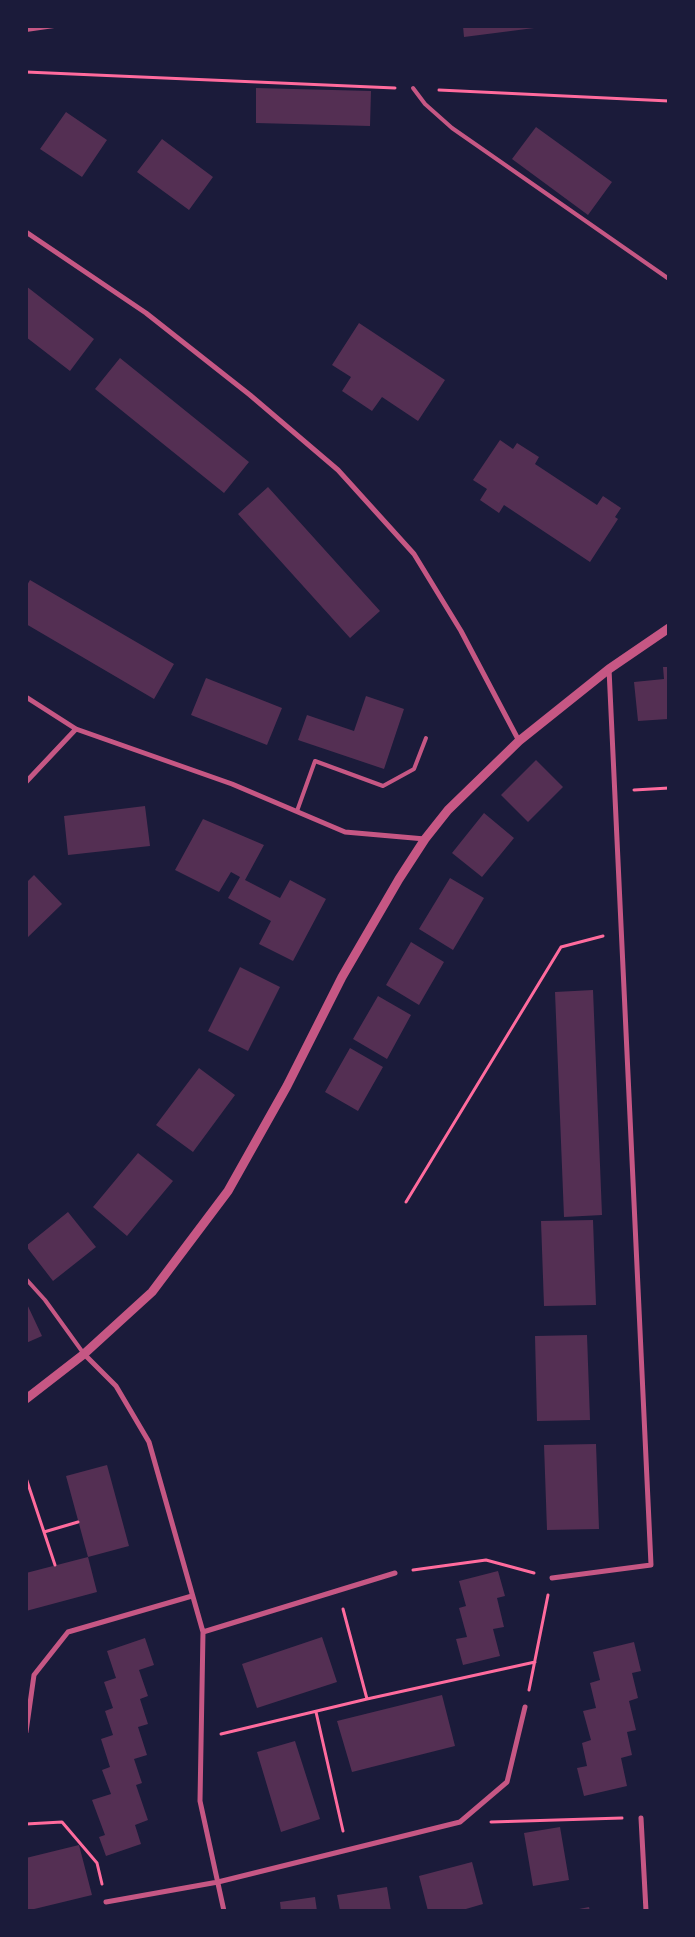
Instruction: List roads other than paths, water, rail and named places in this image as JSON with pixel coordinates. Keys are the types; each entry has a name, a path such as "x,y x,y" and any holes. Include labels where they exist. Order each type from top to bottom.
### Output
{"street":[{"path":"26,232 146,313 250,395 338,470 414,554 461,631 519,741"},
{"path":"26,1400 84,1354 152,1292 228,1191 287,1086 342,977 399,879 425,839 448,810 519,741 610,669 669,628"},
{"path":"552,1578 651,1565 610,669"},
{"path":"26,697 76,729 232,784 345,832 425,839"},
{"path":"26,782 76,729"},
{"path":"84,1354 116,1386 149,1442 203,1632 200,1801 224,1911"},
{"path":"203,1632 395,1573"},
{"path":"26,1732 34,1675 68,1632 192,1596"},
{"path":"106,1902 218,1882 460,1822 507,1782 525,1707"},
{"path":"641,1818 646,1911"}],"lane":[{"path":"26,30 54,26"},
{"path":"413,88 425,104 452,128 669,279"},
{"path":"297,811 315,761 383,786 414,769 426,738"},
{"path":"26,1279 45,1300 84,1354"}]}
